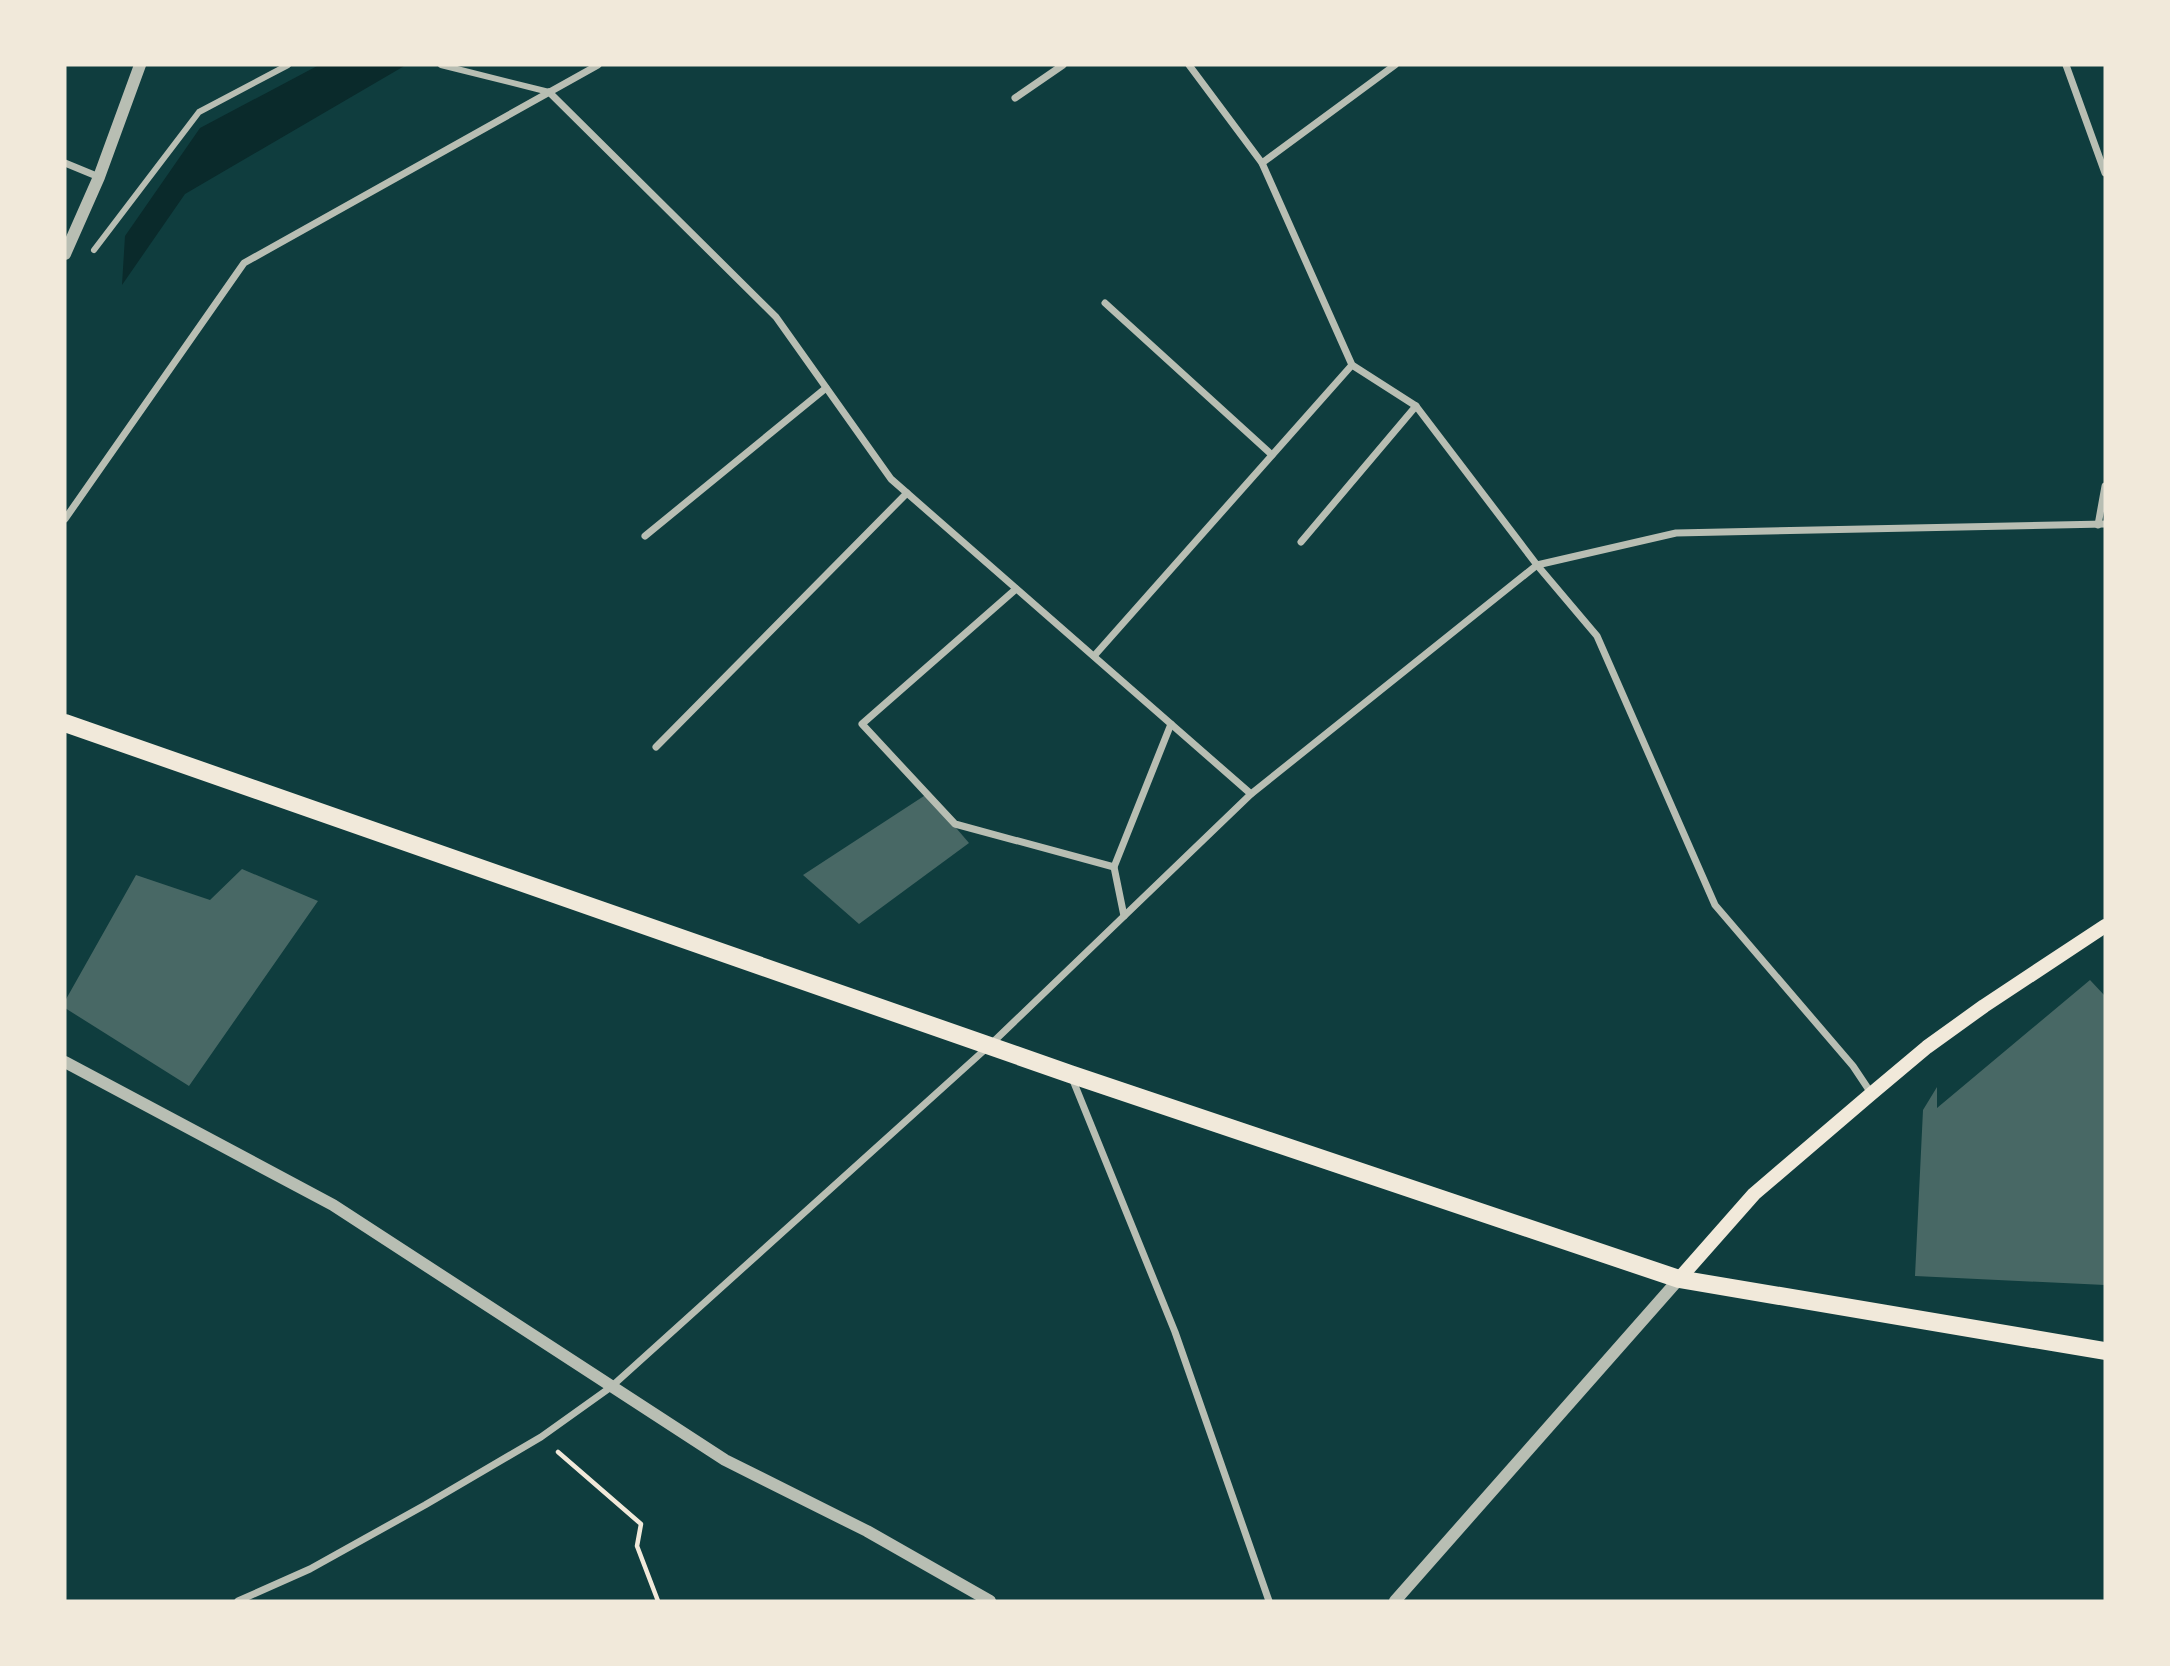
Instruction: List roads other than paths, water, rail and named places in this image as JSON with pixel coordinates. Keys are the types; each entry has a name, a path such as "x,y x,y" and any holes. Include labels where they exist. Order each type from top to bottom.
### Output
{"main road":[{"path":"65,723 1070,1074 1679,1279 2105,1351"},
{"path":"1679,1279 1754,1194 1927,1047 2105,926"}],"street":[{"path":"65,254 99,177 141,65"},
{"path":"94,250 199,111 288,65"},
{"path":"441,65 549,92 776,317 891,479 1251,794"},
{"path":"65,519 244,263 598,65"},
{"path":"1015,98 1063,65"},
{"path":"1189,65 1262,163 1352,365 1416,406 1537,565 1597,636 1715,905 1853,1066 1871,1094"},
{"path":"1262,163 1395,65"},
{"path":"2066,65 2105,173"},
{"path":"65,163 99,177"},
{"path":"1105,303 1272,455"},
{"path":"1094,656 1352,365"},
{"path":"645,536 826,388"},
{"path":"1301,542 1416,406"},
{"path":"238,1601 310,1569 541,1437 611,1387 990,1045 1251,794 1537,565 1676,533 2102,524 2105,486"},
{"path":"656,747 907,493"},
{"path":"1016,589 862,724 955,824 1114,867"},
{"path":"1124,916 1114,867 1171,724"},
{"path":"65,1062 333,1205 725,1460 867,1531 990,1601"},
{"path":"1070,1074 1175,1332 1269,1601"},
{"path":"1395,1601 1679,1279"}],"water":[{"path":"319,65 406,65 185,194 122,285 125,236 200,128"}]}
